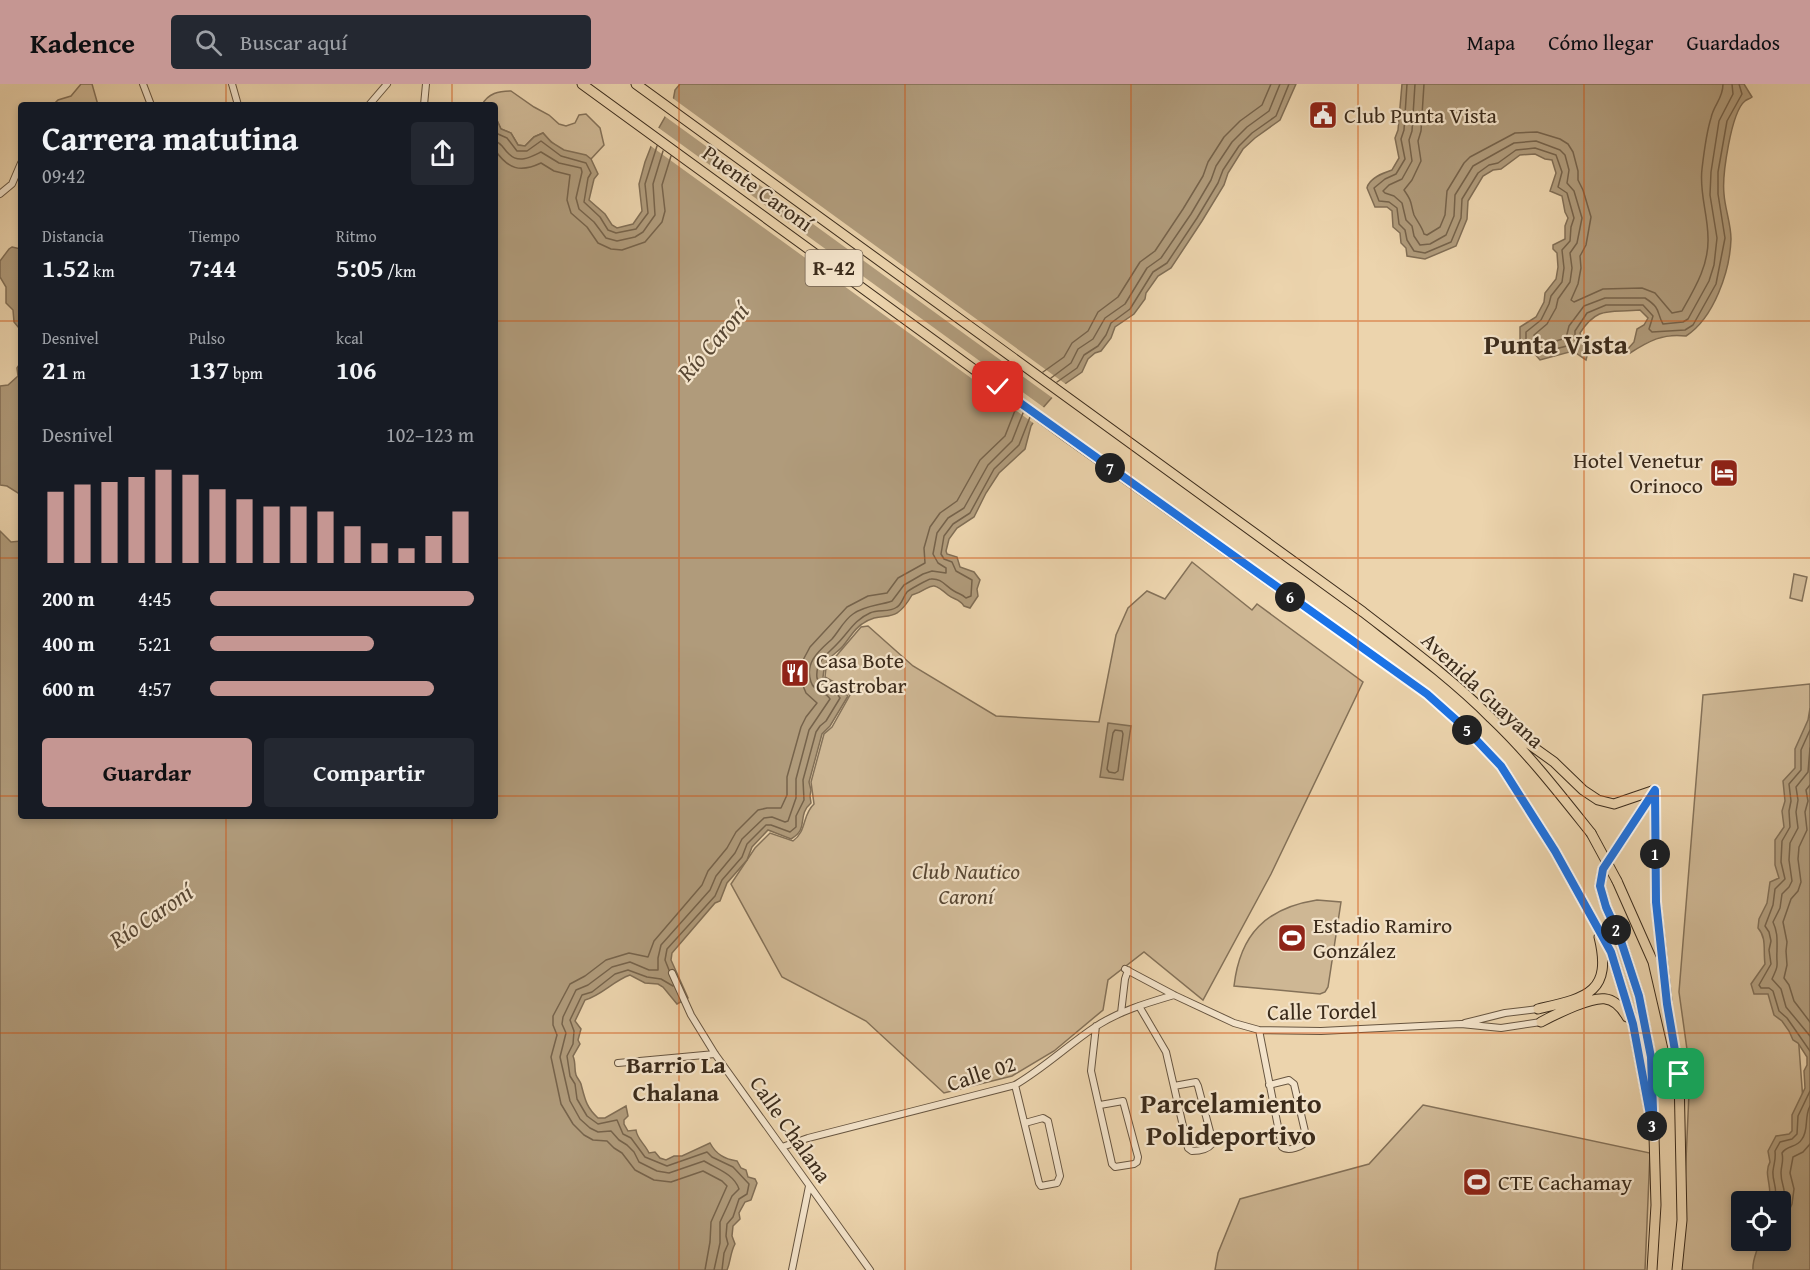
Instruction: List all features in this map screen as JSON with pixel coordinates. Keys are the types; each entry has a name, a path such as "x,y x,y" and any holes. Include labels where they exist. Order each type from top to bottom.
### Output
{"main road":[{"name":"Puente Caroní","path":"582,84 1064,435"},
{"name":"Puente Caroní","path":"636,84 1083,408"},
{"name":"Avenida Guayana","path":"1083,408 1364,612 1441,672 1529,756 1591,832 1617,881 1653,962 1679,1074 1682,1220 1677,1270"},
{"name":"Avenida Guayana","path":"1064,435 1427,694 1501,766 1555,851 1611,952 1633,1024 1654,1136 1656,1205 1652,1270"},
{"path":"1491,718 1554,762 1583,790 1598,800 1614,804 1655,790"},
{"path":"1655,790 1656,902 1667,1004 1679,1074"},
{"path":"1654,1136 1651,1057 1639,996 1600,886 1603,869 1655,790"},
{"path":"1538,1009 1576,1000 1595,987 1602,977 1603,956 1594,921"},
{"path":"1541,1022 1595,998 1614,1001 1621,1007 1627,1018 1637,1050"}],"street":[{"path":"143,84 150,102"},
{"path":"232,84 237,102"},
{"path":"372,102 387,84"},
{"path":"424,102 426,84"},
{"path":"0,194 12,184 18,170"},
{"name":"Calle Tordel","path":"1121,1013 1127,969 1174,995 1234,1023 1259,1030 1321,1031 1461,1024 1501,1028 1541,1022"},
{"name":"Calle Chalana","path":"672,973 692,1015 715,1054 870,1270"},
{"name":"Calle 02","path":"782,1147 808,1138 1015,1085 1040,1070 1096,1026 1121,1013 1174,995"},
{"path":"1139,1006 1166,1052 1188,1148 1192,1151 1209,1148 1212,1139 1196,1082 1174,1086"},
{"name":"Calle Tordel","path":"1461,1024 1505,1013 1538,1009"},
{"path":"1096,1026 1091,1071 1112,1164 1115,1167 1134,1164 1138,1157 1123,1101 1100,1105"},
{"path":"1259,1030 1269,1085 1282,1147 1288,1150 1302,1146 1307,1140 1294,1084 1288,1080 1269,1085"},
{"path":"618,1063 715,1054"},
{"path":"1015,1085 1039,1183 1046,1186 1057,1183 1060,1176 1048,1121 1043,1118 1025,1123"},
{"path":"792,1270 809,1186"}],"green space":[{"path":"81,84 92,84 97,102 56,102 71,96"},
{"path":"511,91 559,124 566,126 575,123 579,115 586,114 600,128 604,145 591,159 562,150 543,133 534,137 525,146 518,145 511,133 501,129 498,122 498,102 484,102 494,94"},
{"name":"Club Nautico Caroní","path":"1192,562 1252,610 1257,604 1363,682 1271,874 1203,1000 1144,952 1108,980 1103,1010 1054,1051 1012,1076 944,1093 866,1021 782,977 731,884 755,848 770,833 793,841 803,828 810,808 814,804 811,782 824,734 832,727 850,695 825,677 826,668 861,627 868,626 913,666 996,716 1099,722 1116,635 1128,608 1147,591 1165,599"},
{"path":"1794,574 1807,577 1802,601 1790,598"},
{"path":"1810,684 1810,799 1789,911 1805,1128 1784,1191 1731,1191 1731,1251 1774,1251 1769,1270 1681,1270 1690,1071 1679,992 1703,695"},
{"name":"Estadio Ramiro González","path":"1317,900 1341,902 1328,987 1325,992 1320,994 1234,986 1242,952 1249,938 1259,927 1270,917 1283,910"},
{"name":"CTE Cachamay","path":"1423,1105 1650,1153 1645,1270 1215,1270 1218,1253 1240,1199 1369,1164"}],"water":[{"name":"Río Caroní","path":"680,84 1296,84 1280,120 1243,149 1228,173 1224,185 1171,268 1158,276 1134,314 1115,327 1111,338 1101,351 1088,359 1082,372 1062,386 1041,410 1031,426 1025,449 999,473 974,517 957,528 949,539 947,554 957,557 960,567 974,572 980,580 977,589 978,596 970,608 937,587 930,586 912,595 894,614 877,617 862,624 827,661 823,677 836,684 848,696 830,726 822,734 809,782 811,803 804,813 800,831 791,839 768,830 752,847 747,860 727,883 720,901 715,903 672,953 671,960 688,998 677,1004 663,987 658,984 645,983 630,975 585,1000 575,1021 581,1029 578,1040 580,1044 573,1056 576,1075 586,1102 594,1114 598,1118 605,1118 626,1106 628,1116 624,1124 628,1131 636,1130 649,1153 655,1152 660,1158 666,1160 674,1156 682,1156 710,1143 724,1157 737,1161 741,1168 746,1170 748,1177 755,1179 757,1183 751,1200 745,1202 739,1213 740,1219 733,1226 732,1236 735,1244 727,1270 0,1270 0,531 11,542 18,541 18,819 498,819 498,122 501,129 511,133 518,145 525,146 534,137 543,133 551,142 564,150 586,155 591,159 598,174 594,179 589,200 617,228 633,224 642,211 639,184 645,162 657,131 673,101 675,90"},
{"path":"1402,84 1744,84 1752,97 1740,107 1728,145 1724,173 1725,200 1731,233 1730,252 1719,293 1705,318 1686,336 1656,339 1630,353 1627,350 1634,342 1637,329 1644,325 1648,318 1640,310 1606,312 1593,318 1580,333 1587,356 1586,360 1573,351 1540,360 1533,352 1526,350 1519,354 1517,351 1520,345 1520,327 1536,317 1544,302 1545,293 1556,279 1557,253 1553,245 1565,239 1565,226 1568,218 1562,196 1550,191 1556,173 1552,160 1535,154 1520,155 1501,169 1493,170 1483,176 1468,201 1467,219 1456,246 1425,259 1407,256 1406,248 1401,243 1400,233 1393,227 1392,211 1387,207 1375,207 1367,188 1373,179 1392,170 1399,158 1395,138 1398,130"},
{"path":"18,248 18,327 14,322 13,310 6,303 6,287 0,277 0,261 9,249"},
{"path":"18,376 18,493 7,486 0,485 0,386 8,385"},
{"path":"1810,708 1810,1270 1753,1270 1756,1251 1791,1251 1791,1191 1770,1191 1767,1171 1770,1162 1768,1151 1776,1136 1789,1134 1792,1131 1792,1115 1805,1088 1804,1071 1807,1057 1798,1043 1793,1040 1782,1021 1774,1015 1768,994 1754,994 1751,984 1765,964 1764,940 1758,928 1759,919 1767,903 1770,882 1779,878 1775,865 1775,840 1784,827 1783,781 1795,768 1795,749 1808,720"},
{"path":"1108,723 1131,726 1123,780 1100,777"}],"pier":[{"path":"671,97 1067,385 1054,399 663,115"},
{"path":"656,126 1046,409 1036,425 648,144"}],"place":[{"name":"Club Punta Vista","path":"1323,115"},
{"name":"Hotel Venetur Orinoco","path":"1724,473"},
{"name":"Casa Bote Gastrobar","path":"795,673"},
{"name":"Estadio Ramiro González","path":"1292,938"},
{"name":"CTE Cachamay","path":"1477,1182"}],"district":[{"name":"Punta Vista","path":"1556,344"},
{"name":"Barrio La Chalana","path":"676,1079"},
{"name":"Parcelamiento Polideportivo","path":"1231,1119"}],"route":[{"path":"998,387 1427,694 1464,727 1501,766 1555,851 1611,952 1633,1024 1654,1136 1651,1057 1639,996 1600,886 1603,869 1655,790 1656,902 1667,1004 1679,1074"}]}
